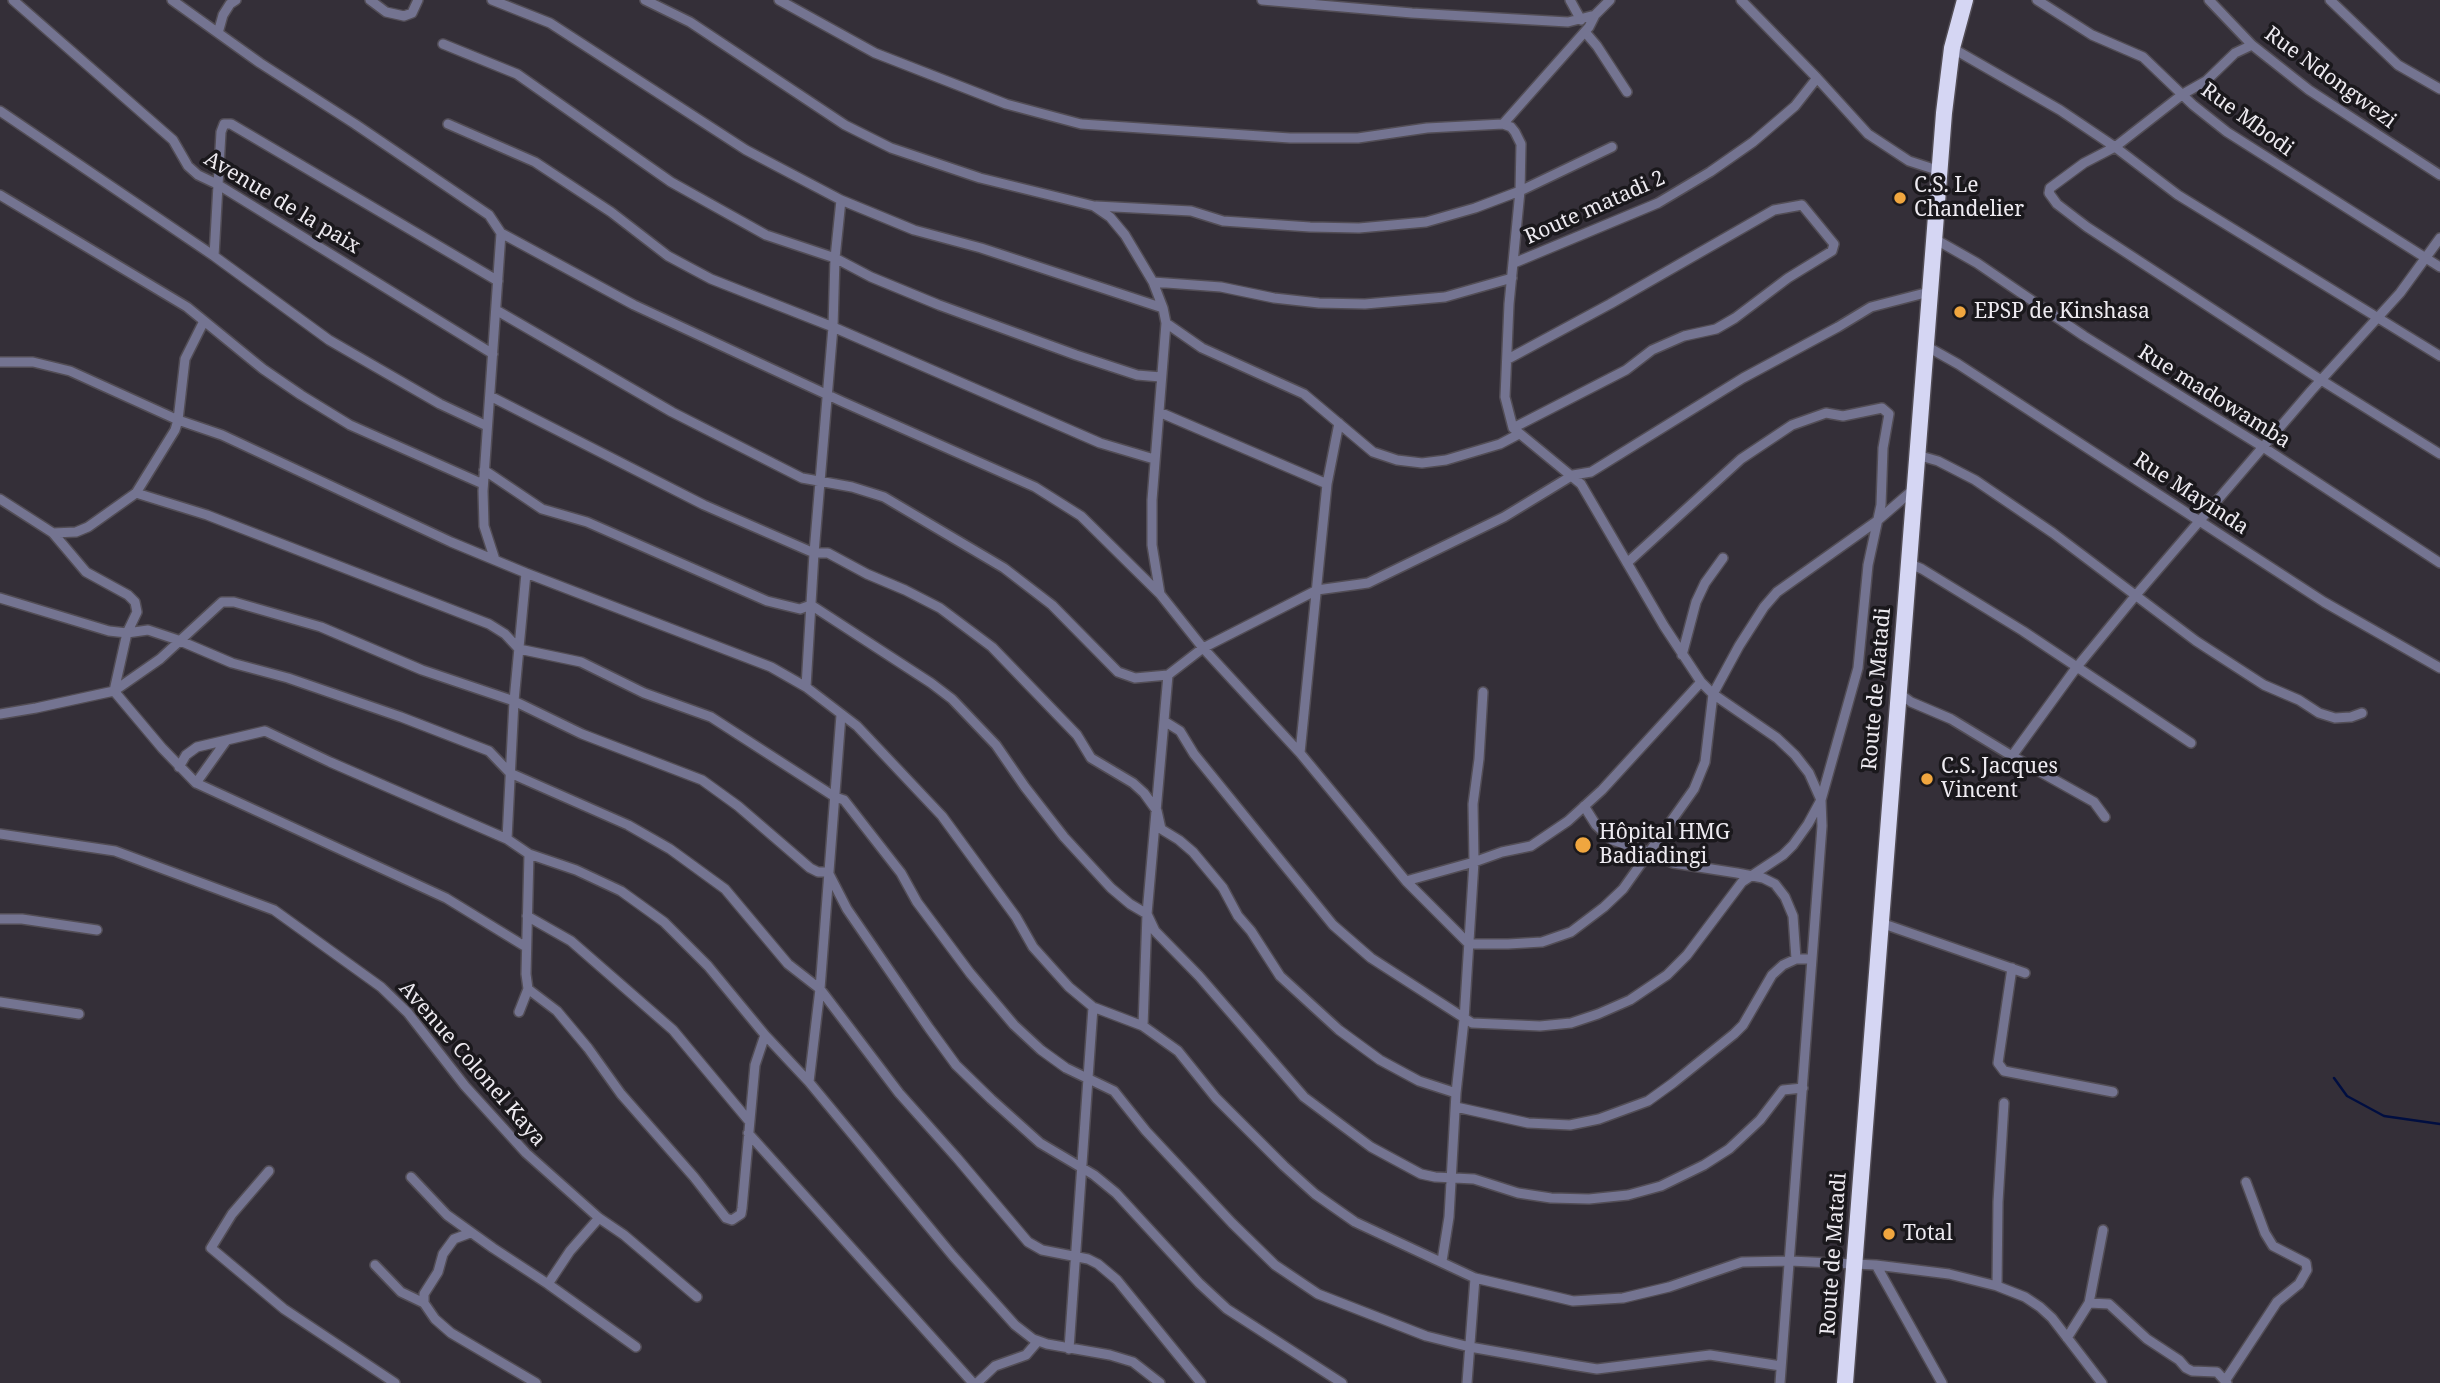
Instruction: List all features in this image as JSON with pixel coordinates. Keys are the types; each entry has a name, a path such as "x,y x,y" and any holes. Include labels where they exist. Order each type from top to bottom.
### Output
{"highway":[{"name":"Route de Matadi","path":"1845,1383 1933,238 1952,48 1965,0"}],"street":[{"name":"Avenue de la paix","path":"13,0 173,140 188,166 198,175 217,184 493,354"},
{"path":"172,0 260,63 489,215 501,233 634,305 1035,487 1082,516 1160,594 1203,648 1300,753 1405,881 1469,944 1542,942 1571,932 1623,889 1694,789 1705,762 1713,694 1739,646 1777,592 1877,521 1914,489"},
{"path":"218,33 223,15 236,0"},
{"path":"370,0 386,12 404,16 412,13 418,0"},
{"path":"492,0 550,23 746,150 841,200 914,230 981,248 1163,308"},
{"path":"645,0 690,22 845,125 891,148 980,178 1094,206 1191,211 1204,217 1236,222 1359,228 1426,222 1520,191 1612,147"},
{"path":"779,0 875,53 1006,104 1081,124 1290,138 1358,138 1427,128 1503,124 1511,127 1521,144 1520,191 1509,304 1505,397 1516,431 1573,475 1580,484 1682,655 1701,682 1713,694 1777,738 1795,755 1808,773 1821,800 1822,826 1780,1383"},
{"path":"1262,0 1425,14 1568,22 1595,15"},
{"path":"1570,0 1581,20"},
{"path":"1503,124 1610,0"},
{"path":"1741,0 1868,134 1909,161 1940,171"},
{"name":"Rue Mbodi","path":"2038,0 2092,35 2143,57 2227,132 2440,267"},
{"name":"Rue Ndongwezi","path":"2209,0 2252,45 2309,90 2440,175"},
{"path":"2330,0 2398,65 2440,89"},
{"path":"1585,32 1627,92"},
{"path":"443,44 517,74 693,196 766,234 835,258 871,277 939,305 1115,369 1137,375 1161,377"},
{"path":"2252,45 2235,53 2206,81 2183,94 2115,147 2084,163 2050,188 2049,193 2057,204 2087,227 2321,380 2440,454"},
{"path":"1952,48 2060,110 2115,147 2178,195 2440,356"},
{"name":"Route matadi 2","path":"1514,263 1658,203 1710,172 1753,142 1795,106 1817,78"},
{"path":"0,111 214,256 329,340 440,404 488,426"},
{"path":"214,256 221,132 224,124 231,124 498,281"},
{"path":"448,124 535,162 611,212 668,256 711,279 833,327 1100,443 1154,459"},
{"path":"0,196 187,307 263,369 350,425 484,484"},
{"path":"806,687 841,200"},
{"path":"1166,323 1202,348 1304,394 1373,452 1397,460 1422,463 1446,460 1500,444 1516,431 1626,370 1652,350 1684,336 1716,329 1735,318 1788,278 1832,250 1834,244 1802,205 1774,210 1508,359"},
{"path":"1094,206 1110,217 1125,235 1153,282 1166,323 1154,459 1152,545 1160,594"},
{"path":"495,560 484,526 484,470 501,233"},
{"name":"Rue madowamba","path":"1933,238 1977,263 2084,336 2263,447 2440,563"},
{"path":"2012,756 2076,668 2136,595 2321,380 2400,293 2440,238"},
{"path":"1153,282 1221,287 1307,302 1365,304 1445,297 1512,278"},
{"path":"496,310 672,412 802,478 852,487 884,497 1004,568 1052,605 1118,672 1135,678 1168,676 1203,648 1317,590 1368,583 1504,517 1573,475 1591,472 1743,377 1871,307 1929,292"},
{"path":"53,533 76,532 88,527 135,493 175,430 185,359 204,321"},
{"name":"Rue Mayinda","path":"1926,346 1958,364 2324,602 2440,668"},
{"path":"0,362 33,362 70,371 178,420 222,435 344,494 495,560 771,667 806,687 873,741 943,816 1016,917 1033,947 1069,988 1093,1007 1143,1026 1178,1051 1216,1098 1284,1166 1315,1194 1356,1222 1475,1278 1573,1301 1623,1298 1669,1287 1742,1262 1876,1265 1949,1274 1997,1286 2025,1297 2040,1307 2102,1383"},
{"path":"490,396 704,505 814,553 828,553 928,602 992,647 1077,736 1091,758 1133,783 1144,793 1157,811 1161,829 1193,852 1223,888 1238,916 1280,976 1339,1030 1380,1060 1419,1081 1456,1093"},
{"path":"1164,721 1181,731 1202,764 1333,925 1371,958 1472,1023 1540,1026 1571,1023 1630,1000 1667,975 1687,955 1749,876 1783,855 1808,824 1821,800 1858,668 1868,565 1877,521 1883,477 1883,448 1889,414 1882,408 1843,416 1819,414 1792,425 1741,459 1627,563"},
{"path":"1159,412 1327,484"},
{"path":"1300,753 1327,484 1339,423"},
{"path":"1917,455 1938,461 1975,480 2053,533 2196,641 2264,685 2299,700 2319,713 2335,718 2351,718 2362,713"},
{"path":"484,470 542,509 587,522 767,601 800,609 811,605"},
{"path":"135,493 206,514 489,624 505,634 519,649 581,662 644,693 711,717 835,797 844,800 901,873 917,902 970,973 1014,1025 1066,1068 1114,1091 1146,1131 1275,1265 1318,1294 1426,1336 1470,1347 1597,1369 1710,1355 1781,1366"},
{"path":"0,499 53,533 86,572 128,595 135,602 137,612 127,633 114,691"},
{"path":"1682,655 1696,602 1705,583 1723,558"},
{"path":"1908,563 1923,569 2023,631 2191,743"},
{"path":"507,839 514,701 526,573"},
{"path":"0,598 109,631 127,633 148,630 232,663 301,682 401,716 489,751 510,773 628,825 705,872 725,889 788,964 820,989 899,1093 957,1158 1012,1226 1028,1242 1042,1250 1098,1264 1117,1280 1201,1383"},
{"path":"0,714 36,709 114,691 160,659 222,602 234,602 321,627 422,670 514,701 582,734 702,780 738,806 810,868 818,872 828,872"},
{"path":"811,605 902,663 952,699 996,745 1025,788 1064,837 1111,888 1147,914 1155,930 1199,976 1304,1097 1371,1147 1421,1174 1474,1179 1518,1193 1551,1198 1588,1199 1628,1195 1661,1186 1704,1165 1729,1149 1760,1120 1783,1090 1802,1088"},
{"path":"1143,1026 1147,914 1168,676"},
{"path":"1405,881 1531,846 1568,821 1584,806 1701,682"},
{"path":"114,691 196,783 446,898 526,947"},
{"path":"1442,1261 1449,1217 1456,1093 1464,1020 1474,862 1473,804 1483,692"},
{"path":"1899,692 1911,702 1951,719 2094,802 2105,817"},
{"path":"809,1082 820,989 841,715"},
{"path":"180,767 186,755 197,747 265,731 507,839 529,854 621,891 664,922 708,966 765,1035 809,1082 953,1256 1015,1325 1038,1341 1122,1357 1160,1383"},
{"path":"196,783 226,741"},
{"path":"1584,806 1596,825 1612,841 1673,863 1749,876 1775,884 1785,897 1793,916 1796,959"},
{"name":"Avenue Colonel Kaya","path":"0,834 115,851 274,909 295,927 381,987 408,1013 466,1086 526,1153 599,1218 624,1235 697,1297"},
{"path":"519,1012 528,989 526,947 529,854"},
{"path":"828,872 847,909 956,1065 1040,1143 1082,1168 1116,1193 1199,1283 1227,1309 1342,1383"},
{"path":"527,916 571,941 673,1030 749,1121"},
{"path":"0,919 22,919 97,930"},
{"path":"1881,923 2025,974"},
{"path":"1456,1107 1528,1123 1570,1125 1599,1119 1647,1101 1674,1083 1743,1025 1772,975 1783,965 1796,959 1812,959"},
{"path":"2012,968 1998,1063 2004,1071 2113,1092"},
{"path":"528,989 557,1011 589,1048 621,1094 726,1218 732,1220 738,1217 742,1208 755,1065 765,1035"},
{"path":"0,1002 79,1014"},
{"path":"1069,1349 1093,1007"},
{"path":"1997,1286 1997,1202 2004,1103"},
{"path":"748,1133 975,1383 995,1366 1026,1355 1038,1341"},
{"path":"269,1171 232,1214 212,1248 284,1309 395,1383"},
{"path":"411,1177 447,1215 470,1233 548,1284 636,1347"},
{"path":"2088,1304 2109,1304 2147,1339 2179,1360 2186,1368 2192,1371 2217,1372 2226,1382 2277,1302 2299,1284 2307,1270 2306,1264 2273,1247 2246,1182"},
{"path":"548,1284 570,1251 599,1218"},
{"path":"2067,1338 2088,1304 2103,1230"},
{"path":"424,1303 424,1294 438,1272 443,1254 454,1239 470,1233"},
{"path":"375,1265 401,1292 424,1303 435,1319 450,1333 537,1383"},
{"path":"1876,1265 1942,1383"},
{"path":"1466,1383 1475,1278"}],"waterway":[{"path":"2334,1078 2347,1096 2384,1116 2440,1124"}],"place":[{"name":"C.S. Le Chandelier","path":"1900,198"},
{"name":"EPSP de Kinshasa","path":"1960,312"},
{"name":"C.S. Jacques Vincent","path":"1927,779"},
{"name":"Hôpital HMG Badiadingi","path":"1583,845"},
{"name":"Total","path":"1889,1234"}]}
